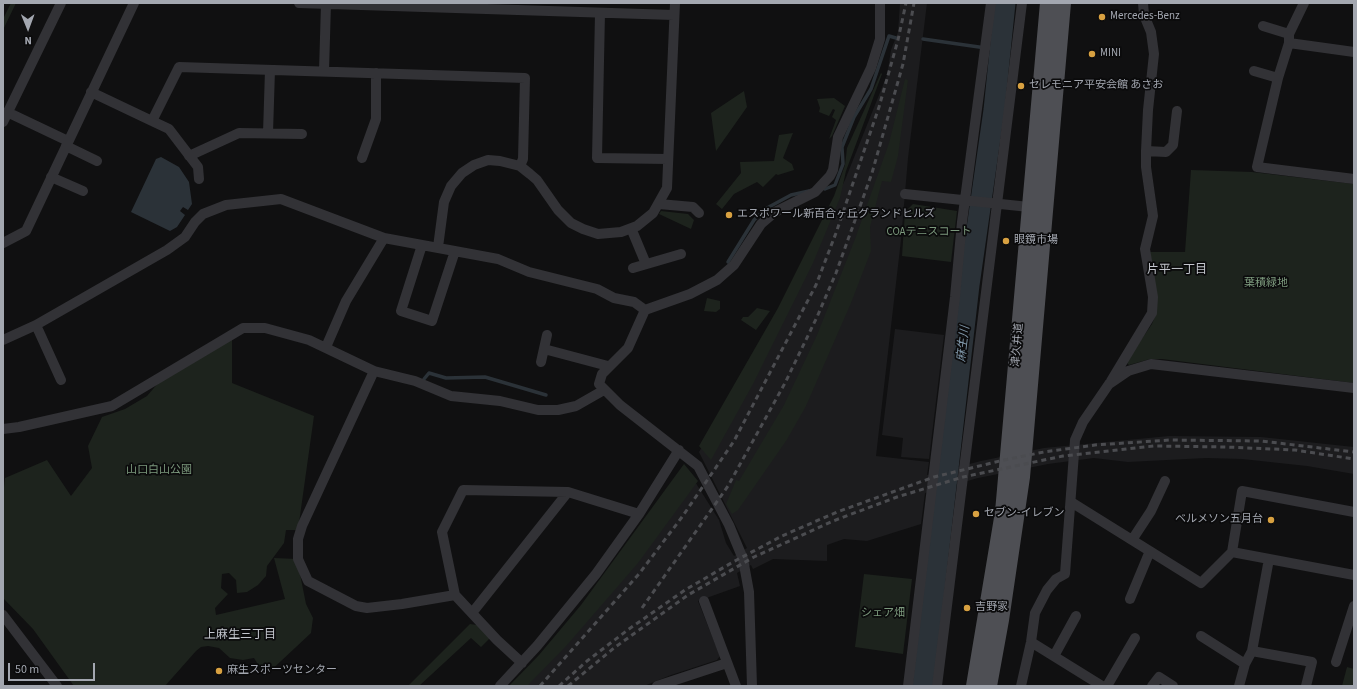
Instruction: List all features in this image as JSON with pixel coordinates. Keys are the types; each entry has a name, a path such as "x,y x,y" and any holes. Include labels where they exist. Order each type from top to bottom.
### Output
{"main road":[{"name":"津久井道","path":"974,686 1003,512 1048,3"},
{"name":"津久井道","path":"990,686 1004,604 1022,477 1063,3"}],"street":[{"path":"61,3 5,117 67,144 97,161"},
{"path":"3,243 26,232 134,3"},
{"path":"299,3 543,7 600,13 674,15"},
{"path":"438,247 444,202 451,186 462,173 474,165 488,160 500,161 520,166 537,180 547,196 571,223 598,234 621,232 644,222 659,204 666,188 675,3"},
{"path":"752,686 750,605 740,550 698,466 604,390 599,384 602,374 608,366 628,348 644,310 690,294 717,280 734,265 761,224 775,212 815,192 827,179 833,170 838,137 871,68 880,39 880,3"},
{"path":"908,686 991,3"},
{"path":"937,686 994,203 1022,3"},
{"path":"1021,686 1031,642 1035,613 1043,597 1056,579 1065,574 1075,440 1084,422 1152,313 1153,297 1145,249 1153,216 1146,166 1146,151 1148,110 1154,54 1152,37 1144,15 1143,3"},
{"path":"1304,3 1289,38 1257,167 1354,179"},
{"path":"324,71 326,4"},
{"path":"600,13 597,158 668,159"},
{"path":"1263,26 1289,38 1354,52"},
{"path":"152,121 179,67 525,78 523,159 520,166"},
{"path":"268,133 270,70"},
{"path":"1254,71 1278,78"},
{"path":"362,158 376,119 376,73"},
{"path":"91,92 169,129 198,167 199,179"},
{"path":"1146,151 1166,152 1173,145 1177,111"},
{"path":"189,156 239,133 302,134"},
{"path":"51,177 83,191"},
{"path":"905,194 1029,207"},
{"path":"3,340 36,325 167,250 185,237 195,222 204,214 226,205 282,199 384,238 498,259 529,272 597,289 614,298 639,304 644,310"},
{"path":"659,204 693,208 699,213"},
{"path":"631,228 646,264"},
{"path":"326,347 346,301 384,238"},
{"path":"422,245 401,312 432,321 455,251"},
{"path":"633,268 681,254"},
{"path":"36,325 61,380"},
{"path":"3,429 20,428 112,406 243,328 265,328 309,340 374,371 415,381 451,396 500,401 538,410 558,410 576,406 604,390"},
{"path":"541,362 547,335"},
{"path":"544,349 608,366"},
{"path":"1109,384 1128,371 1151,364 1354,388"},
{"path":"374,371 302,526 298,539 298,559 308,581 356,606 367,608 455,595"},
{"path":"500,686 563,616 639,514 679,450"},
{"path":"1132,540 1151,511 1165,481"},
{"path":"522,663 497,640 455,595 442,532 463,490 568,492 639,514"},
{"path":"1071,502 1201,583 1232,552 1242,490 1354,512"},
{"path":"472,613 568,492"},
{"path":"1130,599 1150,551"},
{"path":"1232,552 1354,575"},
{"path":"1239,686 1245,664 1252,651 1268,559"},
{"path":"704,601 736,686"},
{"path":"1336,662 1354,606"},
{"path":"3,615 56,686"},
{"path":"1054,656 1076,616"},
{"path":"1201,636 1245,664"},
{"path":"1107,686 1135,638"},
{"path":"1031,642 1102,686"},
{"path":"1252,651 1312,662 1306,686"},
{"path":"657,686 727,663"},
{"path":"1152,686 1159,677 1173,686"}],"shaded area":[{"path":"900,3 927,3 908,158 901,240 876,456 929,462 927,475 981,461 1044,448 1169,436 1261,437 1354,447 1354,474 1307,466 1242,459 1206,458 1128,462 1094,458 1048,464 978,478 925,493 921,524 867,541 844,539 827,545 827,561 773,559 753,569 751,565 737,573 740,586 698,601 720,656 717,660 671,675 644,686 514,686 540,660 687,469 719,520 726,543 734,556 747,548 699,452 797,278 845,180 887,75 891,50 898,32"},
{"path":"161,157 179,167 189,182 192,204 188,210 183,207 180,211 185,215 177,227 170,231 131,212 156,159"},
{"path":"895,329 944,335 929,459 901,457 903,438 882,435"}],"green space":[{"path":"11,3 16,3 3,30 3,19"},
{"path":"881,73 882,74 846,171 840,198 813,263 753,384 711,460 699,446 778,308 834,196 845,165 847,148"},
{"path":"905,79 908,80 898,156 891,182 882,181 870,227 871,251 851,303 806,406 786,441 738,510 732,514 726,504 736,480 739,481 784,405 817,335 855,239 889,143"},
{"path":"744,91 747,107 716,151 711,113"},
{"path":"834,98 845,106 832,136 829,139 836,120 832,117 835,110 833,109 829,116 819,112 820,108 817,99"},
{"path":"793,133 783,158 792,164 794,170 778,175 776,174 763,187 757,182 734,194 722,209 716,204 741,173 740,162 774,161 779,135"},
{"name":"葉積緑地","path":"1191,170 1252,172 1354,184 1354,383 1162,359 1150,359 1129,365 1126,362 1152,324 1156,314 1150,252 1185,252"},
{"name":"COAテニスコート","path":"913,204 957,211 951,262 902,256 905,212"},
{"path":"661,211 688,214 694,220 691,229 659,214"},
{"path":"707,298 720,301 720,309 716,312 704,311"},
{"path":"757,308 770,311 756,330 741,320 743,317 748,317"},
{"name":"山口白山公園","path":"232,337 232,383 314,416 298,530 286,530 284,543 267,566 266,576 258,585 247,592 237,593 236,580 229,573 222,574 221,588 228,594 215,608 216,615 285,599 274,558 297,559 306,604 313,618 311,633 265,676 254,658 243,660 230,658 219,648 208,646 201,647 196,651 165,686 74,686 33,629 3,598 3,496 5,478 47,460 71,496 92,468 88,446 102,417 125,409 147,396 159,382"},
{"path":"684,464 698,481 638,563 567,645 527,686 509,686 539,655 581,605"},
{"name":"シェア畑","path":"864,574 912,579 903,654 855,647"},
{"path":"470,624 477,625 490,638 481,647 471,638 419,686 408,686"},
{"path":"1347,667 1354,669 1354,686 1342,686"}],"waterway":[{"name":"麻生川","path":"923,686 969,285 994,110 1005,3"},
{"path":"825,189 835,185 843,164 842,147 854,117 871,89 889,36 896,38"},
{"path":"923,39 1000,50"},
{"path":"728,262 754,220 767,208 791,195 809,191"},
{"path":"424,379 429,373 446,378 485,377 546,395"}],"railway":[{"path":"540,686 639,574 682,517 734,441 816,285 836,233 879,107 898,40 906,3"},
{"path":"642,608 728,486 785,383 817,317 836,273 872,173 903,64 914,3"},
{"path":"559,686 587,661 629,629 685,590 733,562 782,536 837,512 934,477 1044,452 1095,445 1170,440 1261,441 1354,452"},
{"path":"568,686 614,648 688,595 754,557 833,521 897,497 963,477 1063,456 1154,446 1295,450 1354,459"}],"place":[{"name":"Mercedes-Benz","path":"1102,17"},
{"name":"MINI","path":"1092,54"},
{"name":"セレモニア平安会館 あさお","path":"1021,86"},
{"name":"エスポワール新百合ヶ丘グランドヒルズ","path":"729,215"},
{"name":"眼鏡市場","path":"1006,241"},
{"name":"セブン-イレブン","path":"976,514"},
{"name":"ベルメソン五月台","path":"1271,520"},
{"name":"吉野家","path":"967,608"},
{"name":"麻生スポーツセンター","path":"219,671"}],"district":[{"name":"片平一丁目","path":"1177,270"},
{"name":"上麻生三丁目","path":"240,635"}]}
